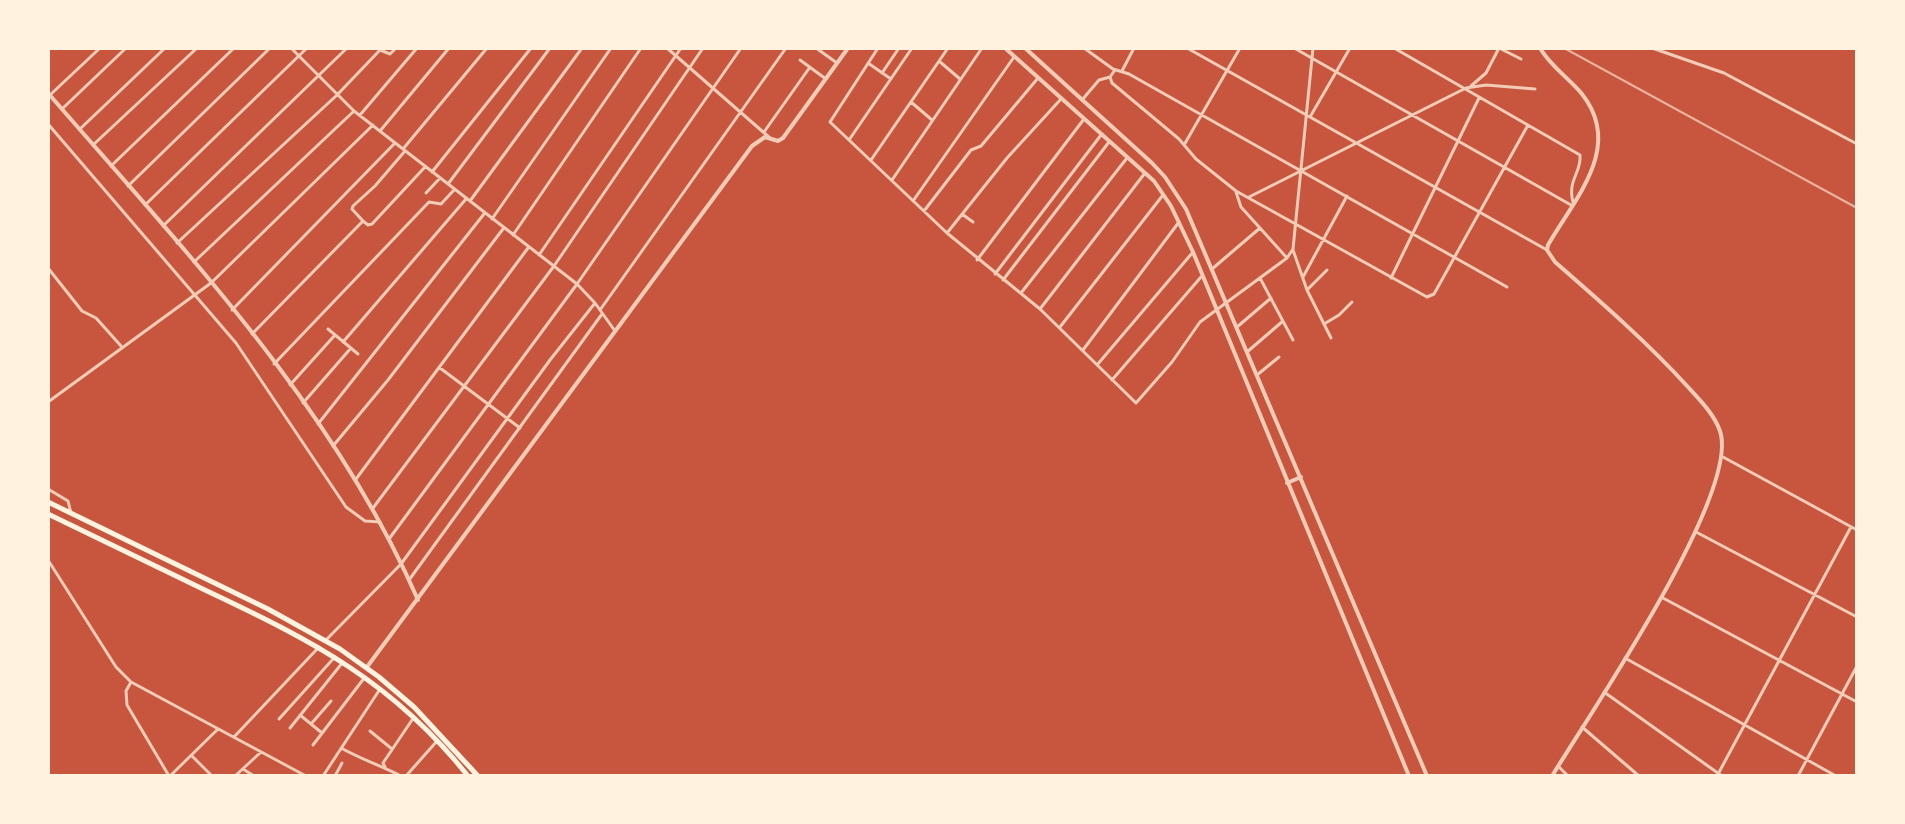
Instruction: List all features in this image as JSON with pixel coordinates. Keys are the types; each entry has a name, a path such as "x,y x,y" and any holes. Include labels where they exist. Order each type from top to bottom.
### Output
{"highway":[{"path":"48,502 326,640 367,667 414,707 478,776"},
{"path":"48,514 320,646 380,688 414,717 468,776"}],"street":[{"path":"48,105 51,96 100,48"},
{"path":"62,109 126,48"},
{"path":"80,129 165,48"},
{"path":"93,145 197,48"},
{"path":"111,166 234,48"},
{"path":"128,186 270,48"},
{"path":"291,48 354,111 577,284 615,331"},
{"path":"145,205 307,48"},
{"path":"163,226 347,48"},
{"path":"177,243 337,95 380,50 390,54 396,48"},
{"path":"360,115 417,48"},
{"path":"380,131 449,48"},
{"path":"425,167 373,223 368,225 352,209 372,189 487,48"},
{"path":"432,172 531,48"},
{"path":"448,184 550,48"},
{"path":"343,342 468,200 582,48"},
{"path":"492,219 611,48"},
{"path":"513,235 641,48"},
{"path":"667,48 770,138 778,141 847,48"},
{"path":"539,255 681,48"},
{"path":"373,508 554,266 703,48"},
{"path":"389,539 577,284 741,48"},
{"path":"409,580 520,428 786,48"},
{"path":"816,48 837,63"},
{"path":"878,48 830,119 831,123 947,233 1040,309 1133,401 1138,402 1172,362 1194,328 1287,258 1293,249 1309,116 1313,48"},
{"path":"882,73 899,48"},
{"path":"849,140 912,48"},
{"path":"871,160 948,48"},
{"path":"892,180 982,48"},
{"path":"1005,48 1145,173 1164,194 1193,252 1409,776"},
{"path":"1025,48 1165,177 1186,209 1427,776"},
{"path":"1084,48 1115,70 1122,71 1303,170 1507,287"},
{"path":"1122,71 1134,48"},
{"path":"1187,48 1547,250 1555,262 1641,339 1706,407 1720,430 1723,457 1696,532 1661,598 1552,776"},
{"path":"1184,145 1240,48"},
{"path":"1294,48 1572,204"},
{"path":"1309,116 1350,48"},
{"path":"1394,48 1580,155 1570,188 1572,204"},
{"path":"1247,198 1466,88 1486,73 1499,48 1521,59"},
{"path":"1540,48 1548,62 1581,92 1591,108 1600,146 1585,184 1547,250"},
{"path":"1652,48 1724,73 1857,144"},
{"path":"913,201 1014,57"},
{"path":"800,60 826,79"},
{"path":"939,61 961,79"},
{"path":"868,63 891,79"},
{"path":"764,132 810,67"},
{"path":"1082,100 1099,80 1110,77 1115,70"},
{"path":"1110,77 1113,84 1236,191 1425,297 1433,295 1528,125"},
{"path":"924,211 971,150 981,146 1038,78"},
{"path":"1466,88 1486,85 1535,89"},
{"path":"51,96 194,262 290,385 356,479 418,600"},
{"path":"1391,278 1480,97"},
{"path":"947,233 1007,158 1061,99"},
{"path":"911,102 932,120"},
{"path":"194,262 354,111"},
{"path":"977,260 1084,119"},
{"path":"48,124 236,343 346,507 357,518 380,522"},
{"path":"48,402 211,283 373,125"},
{"path":"995,274 1101,135"},
{"path":"367,667 752,146 760,139 770,138"},
{"path":"1003,280 1109,142"},
{"path":"232,310 395,143"},
{"path":"1021,293 1127,158"},
{"path":"1040,309 1145,173"},
{"path":"426,193 440,178"},
{"path":"274,364 429,202 441,204 454,189"},
{"path":"1236,191 1241,207 1287,258"},
{"path":"1060,327 1164,194"},
{"path":"1302,278 1347,196"},
{"path":"318,424 485,213"},
{"path":"962,214 973,222"},
{"path":"252,334 363,221"},
{"path":"1083,350 1179,222"},
{"path":"333,446 388,380 504,228"},
{"path":"1212,269 1260,228"},
{"path":"356,479 528,247"},
{"path":"1293,249 1307,290 1331,338"},
{"path":"1097,365 1193,252"},
{"path":"48,268 82,311 96,318 122,348"},
{"path":"1307,290 1327,270"},
{"path":"1112,380 1203,276"},
{"path":"1260,278 1293,340"},
{"path":"1237,327 1271,298"},
{"path":"1324,324 1352,302"},
{"path":"326,640 401,564 544,367 595,303"},
{"path":"1247,352 1283,321"},
{"path":"328,329 358,354"},
{"path":"290,385 335,335"},
{"path":"303,403 351,348"},
{"path":"1257,375 1279,357"},
{"path":"440,368 520,428"},
{"path":"1723,457 1857,530"},
{"path":"1287,483 1301,477"},
{"path":"48,489 68,501 71,513"},
{"path":"1604,692 1719,775 1851,527"},
{"path":"1696,532 1857,617"},
{"path":"48,560 116,667 131,682 306,776"},
{"path":"1661,598 1857,702"},
{"path":"234,737 320,646"},
{"path":"279,719 336,656"},
{"path":"1625,658 1836,776"},
{"path":"290,728 344,661"},
{"path":"1798,776 1857,666"},
{"path":"313,745 365,677"},
{"path":"131,682 126,691 127,705 170,776 218,729"},
{"path":"323,776 380,688"},
{"path":"311,724 331,701"},
{"path":"300,715 322,733"},
{"path":"385,768 383,764 414,717"},
{"path":"1582,727 1639,776"},
{"path":"370,731 392,749"},
{"path":"341,748 372,765 402,776 437,741"},
{"path":"235,776 261,752"},
{"path":"191,755 212,776"},
{"path":"342,763 336,774 343,776"},
{"path":"1558,767 1568,776"},
{"path":"243,769 254,776"}],"railway":[{"path":"1564,48 1857,208"}]}
